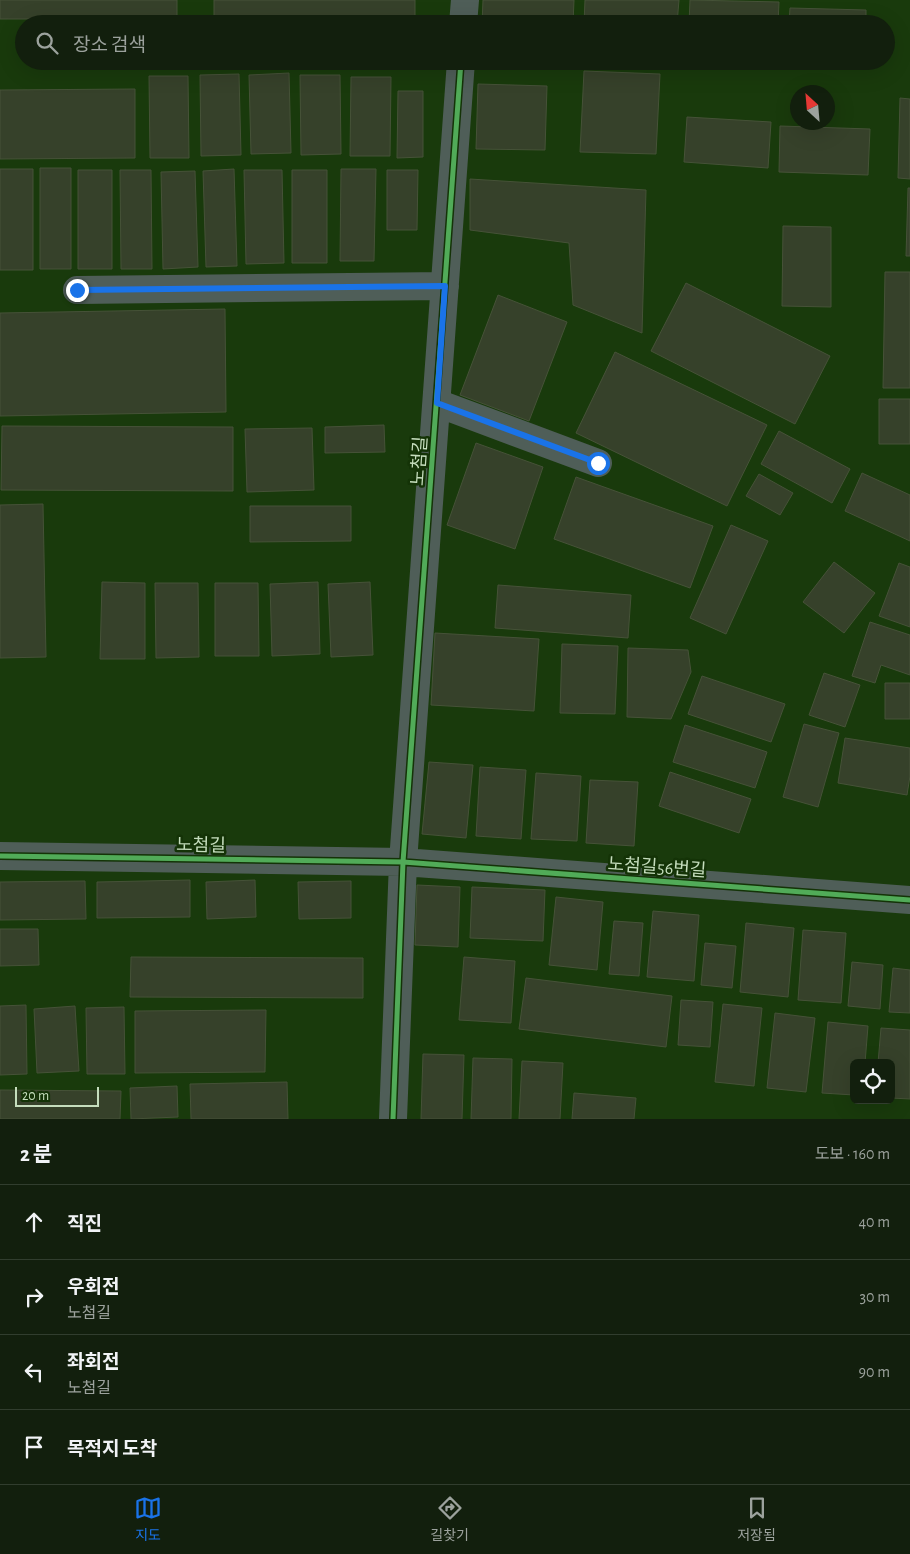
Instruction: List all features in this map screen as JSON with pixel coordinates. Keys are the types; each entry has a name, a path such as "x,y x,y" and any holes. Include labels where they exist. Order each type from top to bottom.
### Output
{"street":[{"path":"464,15 465,0"},
{"name":"노첨길","path":"393,1119 402,862 460,70"},
{"path":"77,290 445,286"},
{"path":"437,403 598,463"},
{"name":"노첨길","path":"0,856 402,862"},
{"name":"노첨길56번길","path":"402,862 910,900"}],"shaded area":[{"path":"0,0 910,0 910,1119 0,1119"}],"building":[{"path":"0,0 177,0 177,15 15,15 15,19 0,19"},
{"path":"214,0 415,0 415,15 214,15"},
{"path":"483,0 574,0 573,15 482,15"},
{"path":"585,0 679,0 678,15 584,15"},
{"path":"690,0 779,2 778,15 689,15"},
{"path":"790,8 866,10 866,15 790,15"},
{"path":"584,71 660,74 656,154 580,152"},
{"path":"289,73 291,153 251,154 249,75"},
{"path":"239,74 241,155 201,156 200,75"},
{"path":"300,75 340,75 341,154 301,155"},
{"path":"149,76 188,76 189,158 150,158"},
{"path":"351,77 391,77 390,156 350,156"},
{"path":"478,84 547,86 545,150 476,149"},
{"path":"135,89 135,158 0,159 0,90"},
{"path":"398,91 423,91 423,157 397,158"},
{"path":"900,98 910,99 910,179 898,178"},
{"path":"687,117 771,122 768,168 684,162"},
{"path":"780,126 790,126 790,130 835,130 835,128 870,129 868,175 779,172"},
{"path":"40,168 71,168 71,269 40,269"},
{"path":"0,169 33,169 33,270 0,270"},
{"path":"234,169 237,266 206,267 203,171"},
{"path":"341,169 376,169 374,261 340,261"},
{"path":"78,170 112,170 112,269 78,269"},
{"path":"120,170 151,170 152,269 121,269"},
{"path":"244,170 282,170 284,263 246,264"},
{"path":"292,170 327,170 327,263 292,263"},
{"path":"387,170 418,170 417,230 387,230"},
{"path":"195,171 198,267 163,269 161,172"},
{"path":"470,179 646,190 642,333 573,305 569,243 470,230"},
{"path":"908,188 910,188 910,256 906,256"},
{"path":"783,226 831,227 831,307 782,306"},
{"path":"885,272 910,272 910,388 883,388"},
{"path":"686,283 830,356 795,424 651,351"},
{"path":"498,295 567,322 529,421 460,395"},
{"path":"225,309 226,412 0,416 0,313"},
{"path":"615,352 767,425 727,506 576,433"},
{"path":"879,399 910,399 910,444 879,444"},
{"path":"384,425 385,452 325,453 325,427"},
{"path":"2,426 233,427 233,491 1,490"},
{"path":"312,428 314,490 247,492 245,429"},
{"path":"779,431 850,469 832,503 761,464"},
{"path":"476,443 543,467 515,549 447,525"},
{"path":"862,473 910,495 910,541 845,511"},
{"path":"759,474 793,493 780,515 746,496"},
{"path":"576,477 713,526 690,588 554,539"},
{"path":"43,504 46,657 0,658 0,505"},
{"path":"250,506 351,506 351,541 250,542"},
{"path":"731,525 768,541 726,634 690,618"},
{"path":"834,562 875,593 844,633 803,602"},
{"path":"899,563 910,567 910,627 879,616"},
{"path":"102,582 145,583 145,659 100,659"},
{"path":"318,582 320,654 272,656 270,584"},
{"path":"370,582 373,655 331,657 328,584"},
{"path":"155,583 198,583 199,657 156,658"},
{"path":"215,583 258,583 259,656 215,656"},
{"path":"498,585 631,595 628,638 495,628"},
{"path":"870,622 910,635 910,675 881,665 875,683 852,676"},
{"path":"435,633 539,639 534,711 431,705"},
{"path":"562,644 618,646 615,714 560,713"},
{"path":"628,648 688,650 691,672 671,719 627,717"},
{"path":"824,673 860,685 845,727 809,715"},
{"path":"702,676 785,704 771,742 688,714"},
{"path":"885,683 910,683 910,719 885,719"},
{"path":"804,724 839,733 818,807 783,797"},
{"path":"685,725 767,752 755,788 673,762"},
{"path":"845,738 910,748 910,776 907,795 838,783"},
{"path":"429,762 473,765 466,838 422,834"},
{"path":"480,767 526,770 521,839 476,836"},
{"path":"670,772 751,799 739,833 659,806"},
{"path":"536,773 581,776 577,841 531,839"},
{"path":"590,780 638,782 634,846 586,843"},
{"path":"190,880 190,917 97,918 97,882"},
{"path":"255,880 256,917 207,919 206,882"},
{"path":"85,881 86,919 0,920 0,882"},
{"path":"351,881 351,918 299,919 298,882"},
{"path":"417,885 460,887 458,947 415,945"},
{"path":"472,887 545,890 543,941 470,938"},
{"path":"556,897 603,902 597,970 549,965"},
{"path":"653,911 699,915 694,981 647,977"},
{"path":"614,921 643,923 639,976 609,974"},
{"path":"746,923 794,928 788,997 740,992"},
{"path":"0,929 38,929 39,965 0,966"},
{"path":"803,930 846,933 841,1003 798,1000"},
{"path":"705,943 736,946 732,988 701,985"},
{"path":"131,957 363,958 363,998 130,997"},
{"path":"464,957 515,961 511,1023 459,1020"},
{"path":"852,962 883,965 880,1009 848,1006"},
{"path":"893,968 910,970 910,1013 889,1012"},
{"path":"526,978 672,996 666,1047 519,1029"},
{"path":"681,1000 713,1002 710,1047 678,1045"},
{"path":"723,1004 762,1008 754,1086 715,1082"},
{"path":"26,1005 27,1074 0,1075 0,1006"},
{"path":"75,1006 79,1071 37,1073 34,1009"},
{"path":"124,1007 125,1074 87,1074 86,1008"},
{"path":"266,1010 265,1072 135,1073 135,1011"},
{"path":"775,1013 815,1018 806,1092 767,1088"},
{"path":"828,1022 868,1026 865,1059 850,1059 850,1095 822,1093"},
{"path":"881,1028 910,1030 910,1099 895,1098 895,1059 878,1059"},
{"path":"423,1054 464,1055 462,1119 421,1119"},
{"path":"473,1058 512,1059 511,1119 471,1119"},
{"path":"522,1061 563,1063 560,1119 519,1119"},
{"path":"287,1082 288,1119 191,1119 190,1084"},
{"path":"177,1086 178,1117 131,1119 130,1088"},
{"path":"0,1090 121,1091 120,1119 0,1119"},
{"path":"574,1093 636,1098 634,1119 572,1119"}],"cycle path":[{"path":"393,1119 403,862 460,70"},
{"path":"0,856 403,862 910,900"}],"route":[{"path":"77,290 445,286 437,403 598,463"}]}
